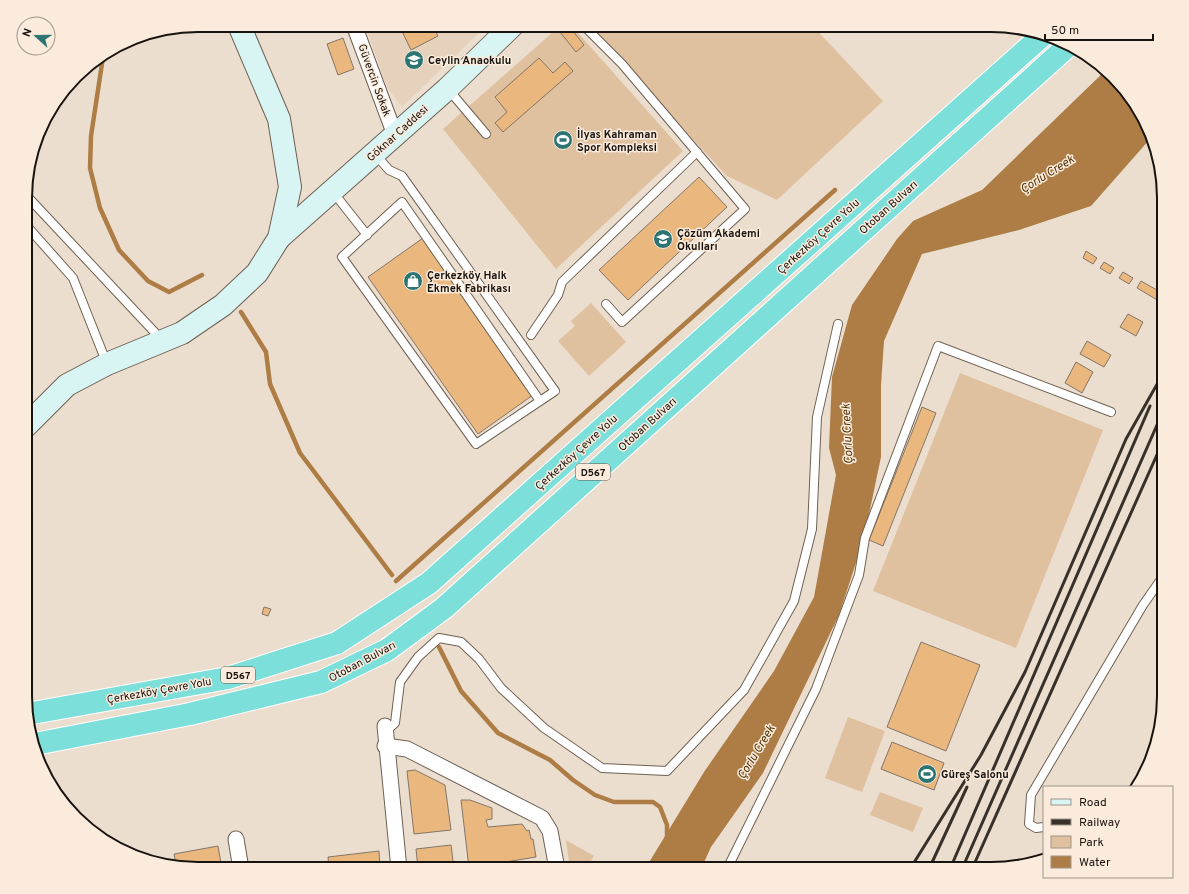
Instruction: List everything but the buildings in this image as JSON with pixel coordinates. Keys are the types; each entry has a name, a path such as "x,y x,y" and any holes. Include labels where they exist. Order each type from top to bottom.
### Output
{"highway":[{"name":"Çerkezköy Çevre Yolu","path":"33,713 228,678 337,643 429,584 1038,39"},
{"name":"Otoban Bulvarı","path":"39,743 190,714 321,682 387,650 444,608 1064,49"}],"main road":[{"path":"32,420 67,385 107,364 182,333 237,292 257,273 279,238 290,187 279,119 242,32"},
{"name":"Göknar Caddesi","path":"279,238 447,89 506,32"}],"street":[{"name":"Güvercin Sokak","path":"357,32 395,135"},
{"path":"385,735 398,862"},
{"path":"385,735 407,749 542,818 550,831 556,862"},
{"path":"236,839 240,862"}],"lane":[{"path":"590,32 622,64 745,209 622,322 606,304"},
{"path":"447,89 486,134"},
{"path":"531,335 558,295 562,282 697,152"},
{"path":"374,153 389,170 402,176 555,391 476,444 342,257 402,202 540,401"},
{"path":"332,191 366,235"},
{"path":"32,201 162,341"},
{"path":"32,232 73,278 107,364"},
{"path":"385,735 394,723 400,682 418,657 439,638 461,642 479,659 501,688 544,728 602,768 667,771 744,690 794,601 812,529 817,417 838,324"},
{"path":"730,862 816,689 859,575 865,538 938,346 1111,412"},
{"path":"1043,827 1036,828 1029,824 1031,795 1142,605 1157,585"}],"shaded area":[{"name":"Ceylin Anaokulu","path":"367,32 479,33 402,107 387,87"}],"green space":[{"name":"İlyas Kahraman Spor Kompleksi","path":"553,32 577,32 683,151 556,269 443,129"},
{"path":"593,32 819,32 883,101 777,200 727,176"},
{"path":"591,303 626,342 589,376 558,341 575,326 571,321"},
{"path":"960,373 1103,430 1016,648 873,591"},
{"path":"848,717 885,731 862,792 825,778"},
{"path":"880,792 923,808 913,832 870,815"},
{"path":"566,840 594,856 590,862 569,862"}],"water":[{"name":"Çorlu Creek","path":"1101,74 1123,97 1135,115 1147,142 1091,206 1019,230 922,254 884,341 881,385 881,457 864,538 839,615 763,773 711,847 704,862 649,862 704,772 774,671 814,597 836,475 829,448 832,377 852,305 897,239 913,221 982,190"}],"waterway":[{"path":"102,63 91,136 90,168 100,208 119,250 148,281 169,292 202,275"},
{"path":"396,581 835,190"},
{"path":"241,312 266,352 270,384 300,453 392,575"},
{"path":"439,647 461,691 498,733 550,760 573,780 595,795 614,802 653,802 660,807 667,825 667,839"}],"railway":[{"path":"914,862 981,755 1025,672 1126,439 1157,384"},
{"path":"953,862 1150,406"},
{"path":"965,862 1157,425"},
{"path":"975,862 1157,455"},
{"path":"932,862 967,787"}],"place":[{"name":"Ceylin Anaokulu","path":"414,60"},
{"name":"İlyas Kahraman Spor Kompleksi","path":"563,140"},
{"name":"Çözüm Akademi Okulları","path":"663,239"},
{"name":"Çerkezköy Halk Ekmek Fabrikası","path":"413,281"},
{"name":"Güreş Salonu","path":"927,774"}]}
